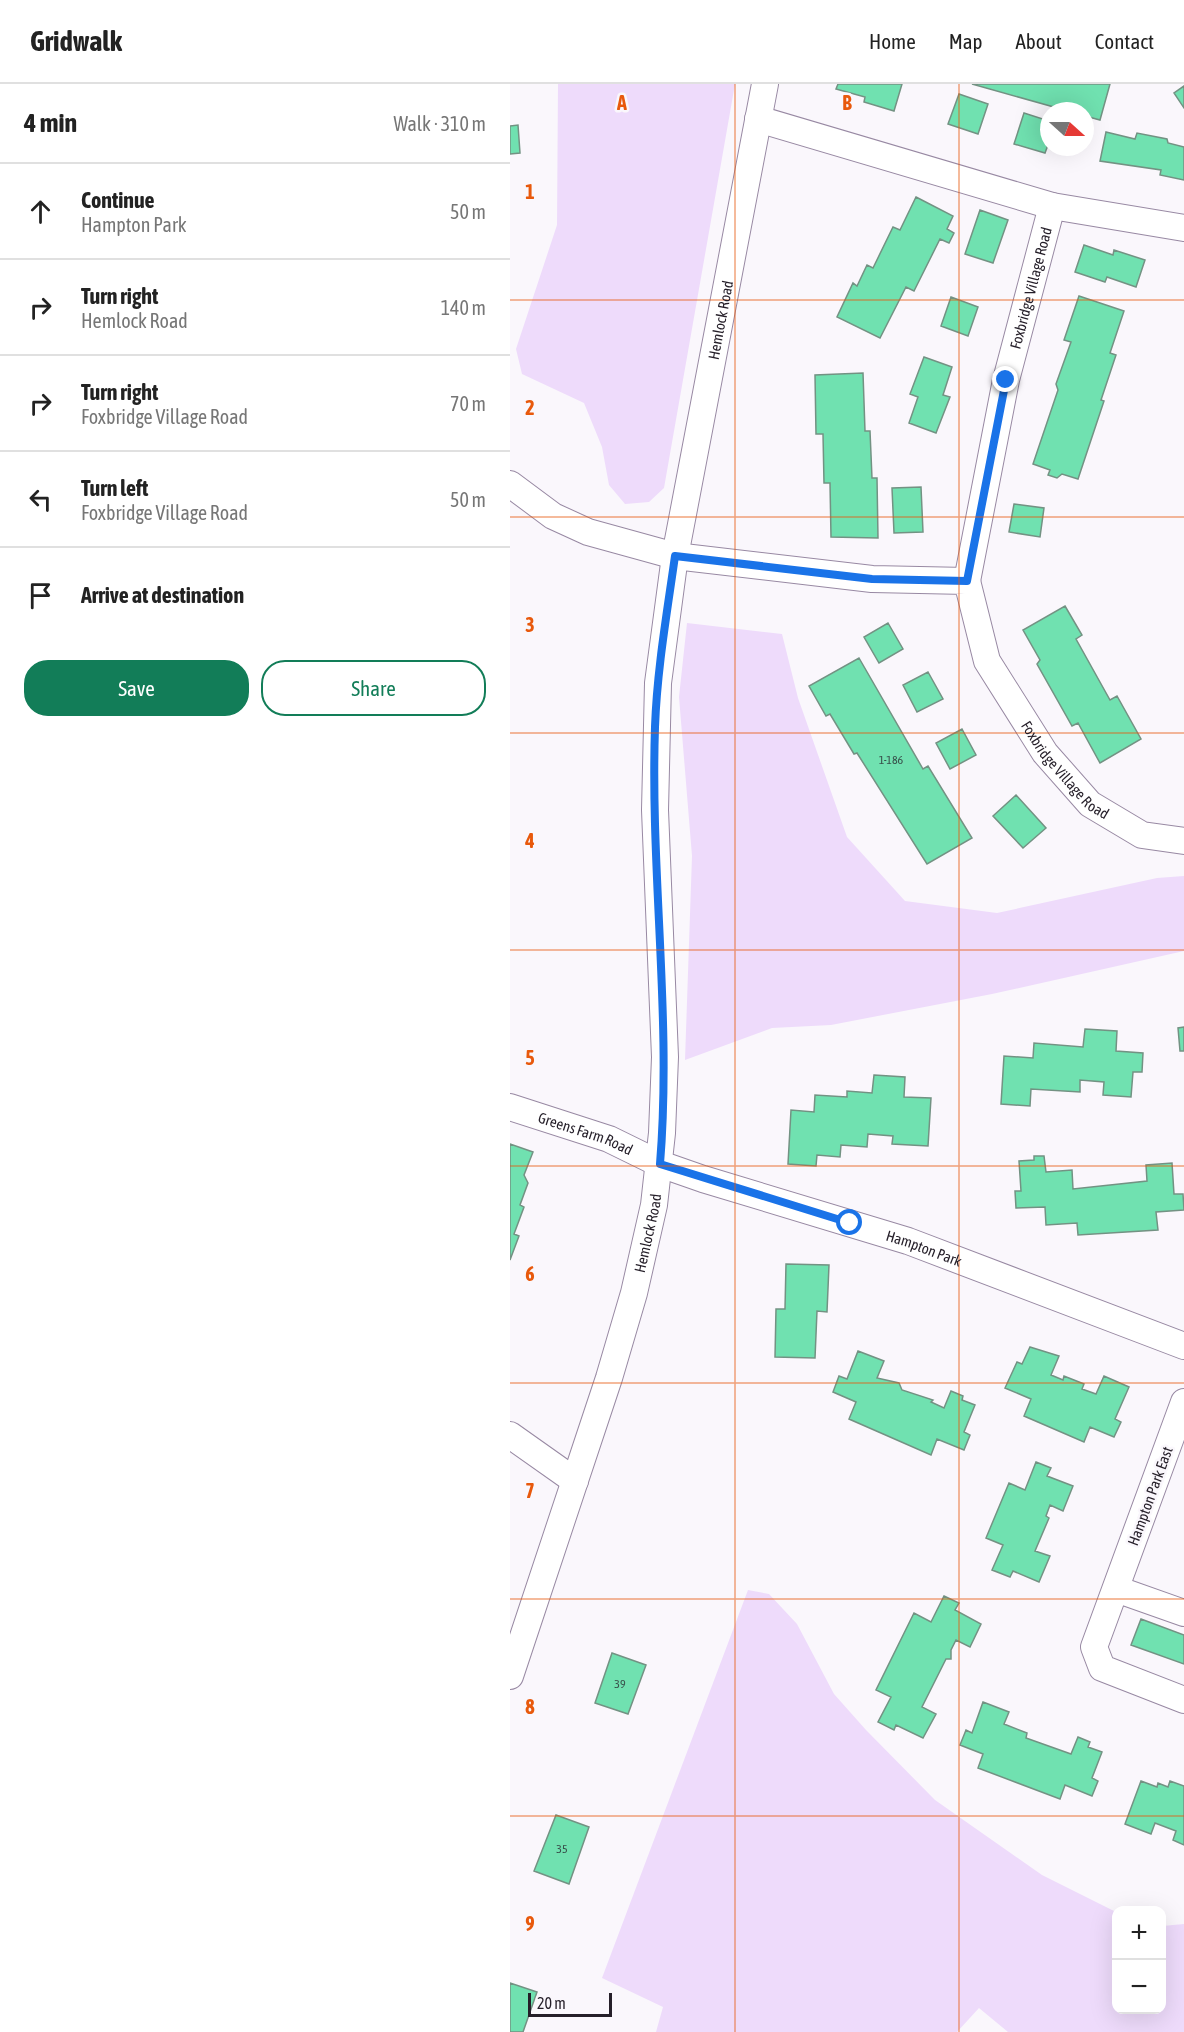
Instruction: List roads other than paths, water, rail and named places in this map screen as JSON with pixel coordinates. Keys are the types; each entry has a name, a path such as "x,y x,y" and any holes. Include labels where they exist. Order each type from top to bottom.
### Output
{"street":[{"name":"Hemlock Road","path":"510,1676 634,1293 652,1215 660,1164 665,1057 655,728 663,633 675,556 765,84"},
{"name":"Foxbridge Village Road","path":"758,119 1052,206 1184,228"},
{"name":"Foxbridge Village Road","path":"1052,206 1006,380 967,581 987,661 1045,753 1090,804 1142,835 1184,841"},
{"path":"510,484 553,516 588,532 675,556 872,579 967,581"},
{"name":"Greens Farm Road","path":"510,1107 609,1139 660,1164"},
{"name":"Hampton Park","path":"660,1164 908,1241 1184,1346"},
{"name":"Hampton Park East","path":"1184,1402 1094,1647 1102,1668 1184,1700"},
{"path":"510,1435 575,1481"},
{"path":"1116,1589 1184,1613"}]}
